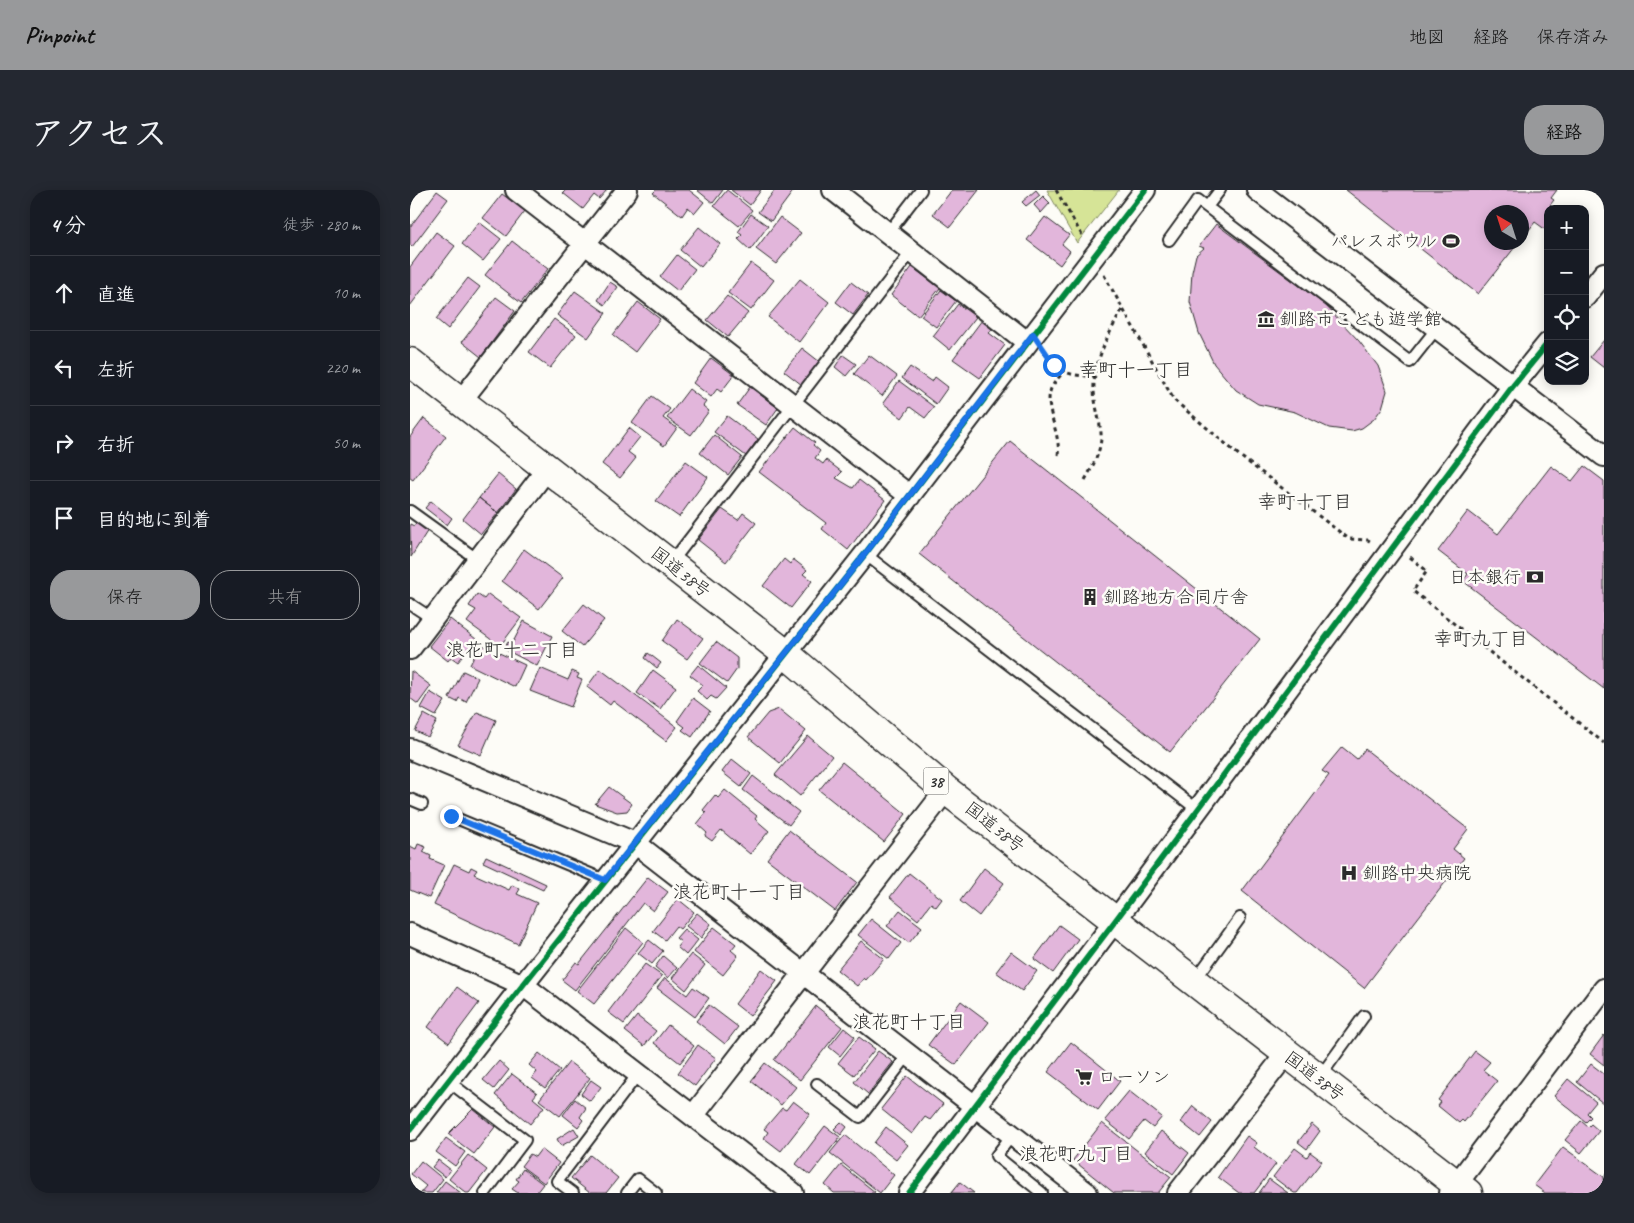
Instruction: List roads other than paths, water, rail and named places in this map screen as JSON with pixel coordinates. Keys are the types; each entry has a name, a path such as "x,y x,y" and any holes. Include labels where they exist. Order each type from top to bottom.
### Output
{"highway":[{"name":"国道38号","path":"410,362 786,653 946,790 1319,1079 1458,1190"}],"street":[{"path":"516,190 910,496"},
{"path":"460,402 626,190"},
{"path":"833,190 1030,338"},
{"path":"410,1130 605,880 865,554 1145,190"},
{"path":"1258,190 1604,456"},
{"path":"1587,295 1604,273"},
{"path":"909,1193 1115,921 1513,386 1544,348"},
{"path":"410,649 547,469"},
{"path":"410,749 635,843 1087,1193"},
{"path":"693,1116 946,790"},
{"path":"410,934 523,985 792,1193"},
{"path":"1458,1190 1602,994"},
{"path":"1178,1193 1286,1054"}],"lane":[{"path":"888,233 921,190"},
{"path":"1207,207 1220,190"},
{"path":"1169,240 1198,200 1410,362 1437,328"},
{"path":"670,564 912,251"},
{"path":"410,511 478,560"},
{"path":"865,554 1198,810"},
{"path":"410,604 433,619"},
{"path":"410,799 422,804"},
{"path":"451,816 605,880"},
{"path":"1193,982 1240,918"},
{"path":"1319,1079 1364,1016"},
{"path":"817,1084 860,1117 908,1055"},
{"path":"573,1193 557,1181 638,1074"},
{"path":"448,1081 525,1140 485,1193"},
{"path":"1012,1135 996,1156 1042,1193"},
{"path":"626,1193 638,1179 656,1193"}],"place":[{"name":"パレスボウル","path":"1451,241"},
{"name":"釧路市こども遊学館","path":"1266,319"},
{"name":"日本銀行","path":"1535,577"},
{"name":"釧路地方合同庁舎","path":"1090,597"},
{"name":"釧路中央病院","path":"1349,873"},
{"name":"ローソン","path":"1084,1077"}],"district":[{"name":"幸町十一丁目","path":"1136,369"},
{"name":"幸町十丁目","path":"1305,501"},
{"name":"幸町九丁目","path":"1481,638"},
{"name":"浪花町十二丁目","path":"512,649"},
{"name":"浪花町十一丁目","path":"739,891"},
{"name":"浪花町十丁目","path":"909,1021"},
{"name":"浪花町九丁目","path":"1076,1153"}]}
